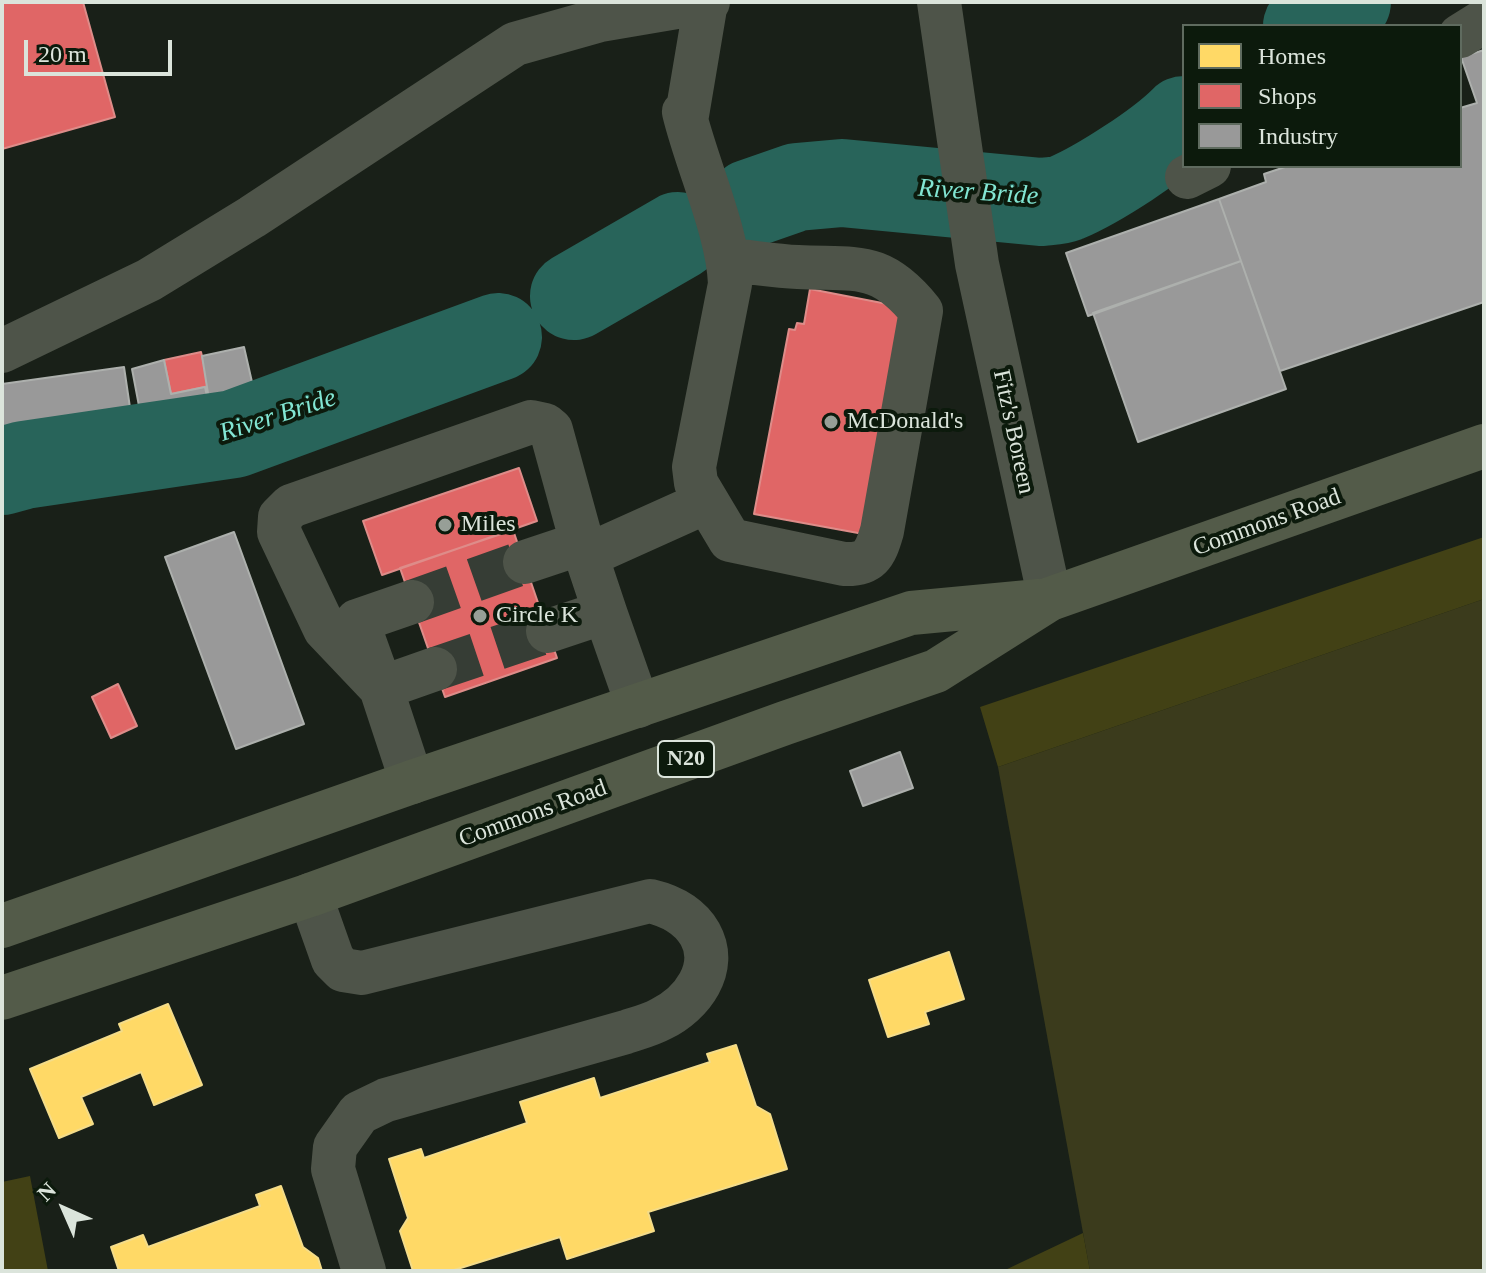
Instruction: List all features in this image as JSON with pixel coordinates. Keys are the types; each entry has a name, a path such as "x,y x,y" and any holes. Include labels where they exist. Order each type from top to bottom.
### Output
{"highway":[{"name":"Commons Road","path":"2,998 310,895 936,671 1050,599 1484,446"},
{"name":"Commons Road","path":"2,926 412,782 911,613 1050,599"}],"street":[{"path":"2,351 149,280 252,217 515,44 600,20 707,2 687,115 684,112 729,260 730,284 728,308 694,467 696,483 730,540 859,565 866,561 882,531 921,311 903,291 883,276 846,266 798,267 729,260"},
{"name":"Fitz's Boreen","path":"939,2 977,264 1050,599"},
{"path":"1462,35 1484,21"},
{"path":"381,688 325,629 279,532 280,517 291,506 531,422 545,425 551,430 584,550 638,706"},
{"path":"525,562 584,550 706,502"},
{"path":"412,602 357,621 412,782"},
{"path":"548,631 605,612"},
{"path":"381,688 435,669"},
{"path":"310,895 333,960 343,970 362,973 650,901 665,904 695,926 704,941 707,959 704,979 690,997 663,1018 626,1032 386,1100 359,1113 335,1147 333,1169 364,1271"}],"shaded area":[{"path":"1484,537 1484,599 998,767 980,707"},
{"path":"1484,599 1484,1271 1090,1271 998,767"},
{"path":"30,1176 48,1271 2,1271 2,1182"},
{"path":"1083,1233 1090,1271 1003,1271"}],"building: Homes":[{"path":"949,952 964,999 925,1012 929,1024 888,1037 869,980"},
{"path":"168,1004 202,1085 154,1105 141,1072 81,1097 93,1124 59,1138 30,1069 122,1031 119,1024"},
{"path":"736,1045 756,1106 770,1114 787,1169 648,1212 654,1231 567,1259 560,1237 451,1271 413,1271 400,1231 408,1218 389,1159 421,1149 424,1158 527,1123 520,1102 594,1078 600,1098 710,1062 707,1054"},
{"path":"281,1186 303,1247 318,1258 322,1271 119,1271 111,1247 143,1235 148,1247 260,1206 256,1195"}],"building: Shops":[{"path":"2,2 83,2 115,117 2,149"},
{"name":"McDonald's","path":"810,289 913,309 869,535 754,514 789,329 795,330 797,323 804,324"},
{"path":"201,352 209,386 171,394 164,360"},
{"name":"Miles","path":"519,468 537,521 382,575 363,521"},
{"name":"Circle K","path":"513,530 557,658 445,697 400,568"},
{"path":"118,684 137,726 111,738 92,697"}],"building: Industry":[{"path":"1484,50 1484,302 1280,371 1219,199 1266,182 1264,174 1282,168 1462,168 1462,107 1477,103 1462,57"},
{"path":"1219,199 1241,261 1088,316 1066,253"},
{"path":"1241,261 1286,389 1138,442 1093,313"},
{"path":"244,347 257,404 211,412 202,356"},
{"path":"164,360 171,394 205,387 211,415 143,427 132,369"},
{"path":"124,367 133,428 2,447 2,384"},
{"path":"234,532 304,724 236,749 165,557"},
{"path":"900,752 913,788 863,806 850,771"}],"waterway":[{"name":"River Bride","path":"1310,24 1347,2"},
{"name":"River Bride","path":"751,203 797,187 842,183 1041,202 1060,200 1128,163 1182,122"},
{"name":"River Bride","path":"574,296 678,236"},
{"name":"River Bride","path":"2,471 24,465 234,434 498,337"}],"tunnel":[{"path":"412,602 525,562"},
{"path":"435,669 548,631"}],"place":[{"name":"McDonald's","path":"831,422"},
{"name":"Miles","path":"445,525"},
{"name":"Circle K","path":"480,616"}]}
